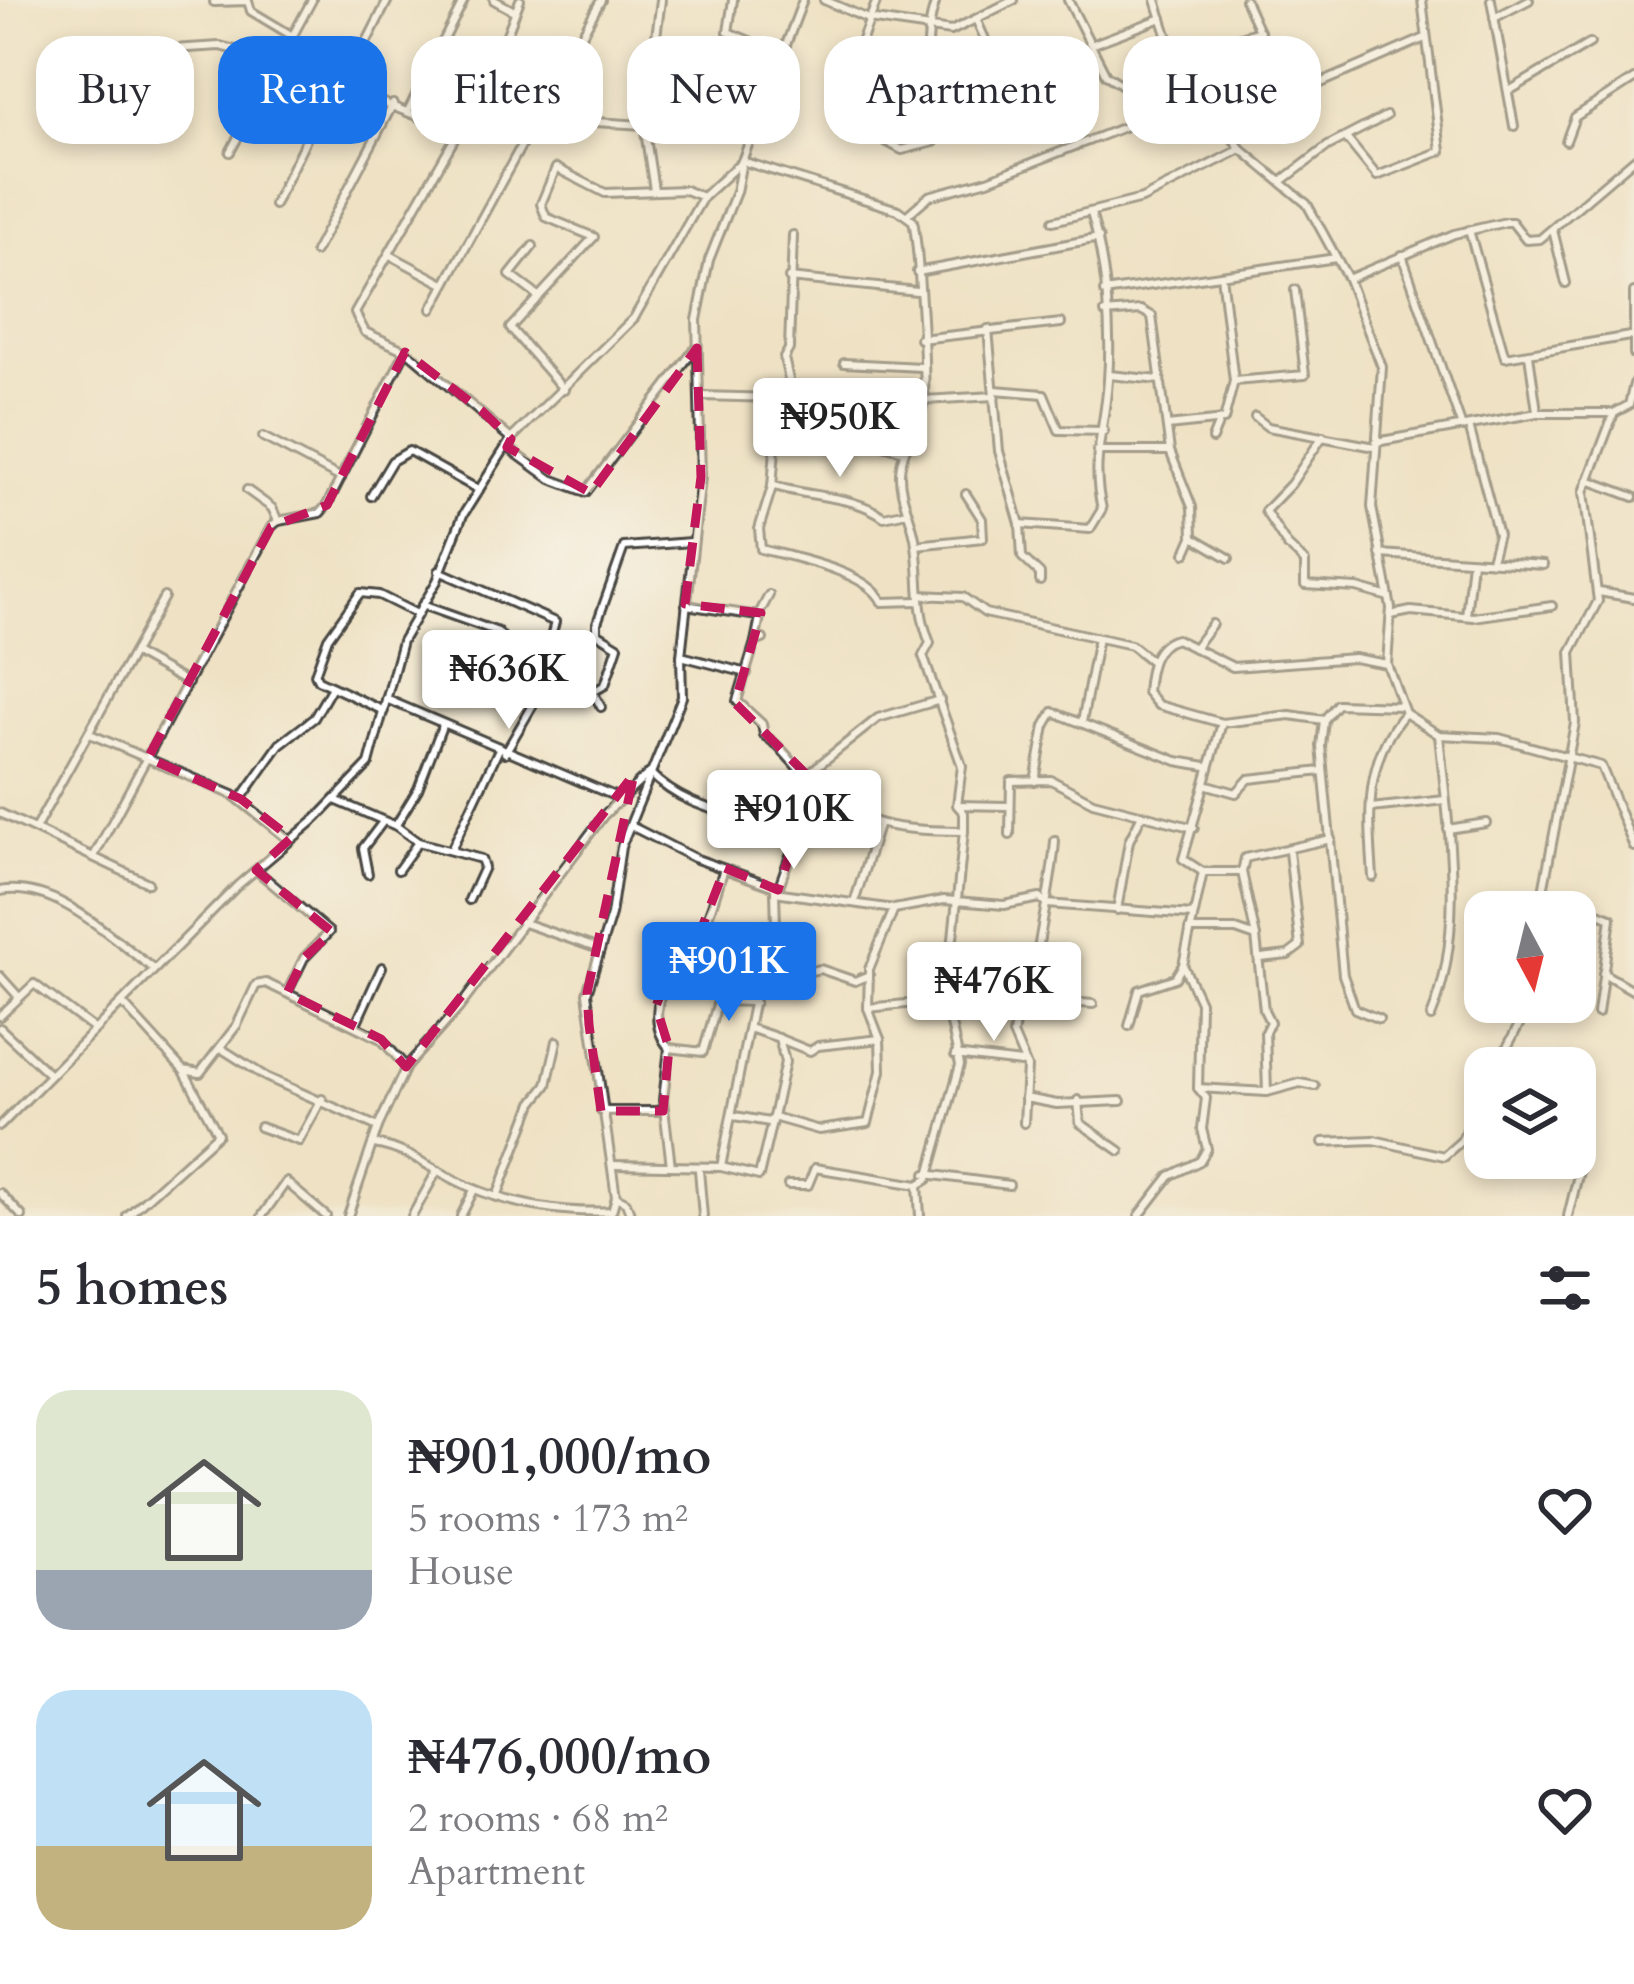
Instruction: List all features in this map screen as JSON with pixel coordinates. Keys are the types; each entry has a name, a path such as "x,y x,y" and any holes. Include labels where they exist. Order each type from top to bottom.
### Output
{"street":[{"path":"214,2 248,1 251,11 291,34 312,0"},
{"path":"370,36 388,0"},
{"path":"408,110 464,0"},
{"path":"494,0 514,11"},
{"path":"505,36 520,0"},
{"path":"581,36 601,0"},
{"path":"657,36 662,0"},
{"path":"733,0 728,32 738,36"},
{"path":"791,36 803,0"},
{"path":"824,0 868,20 951,31 1014,0"},
{"path":"862,36 877,0"},
{"path":"926,36 936,0"},
{"path":"1068,0 1088,36"},
{"path":"1156,0 1170,36"},
{"path":"1245,0 1262,36"},
{"path":"1346,138 1377,176 1441,151 1422,0"},
{"path":"1491,0 1514,126"},
{"path":"1494,18 1529,0"},
{"path":"1099,42 1162,18"},
{"path":"976,19 983,36"},
{"path":"1243,36 1260,31"},
{"path":"1321,83 1425,38"},
{"path":"1509,91 1590,43"},
{"path":"1099,58 1106,75 1123,85"},
{"path":"1566,141 1575,117 1634,80"},
{"path":"387,102 411,111"},
{"path":"315,252 393,104"},
{"path":"1282,182 1387,116"},
{"path":"907,214 929,196 988,180 1123,127"},
{"path":"230,152 234,144"},
{"path":"274,205 304,144"},
{"path":"451,144 359,304 356,322 405,352 550,479 586,492 697,348"},
{"path":"432,309 521,144"},
{"path":"647,144 654,190"},
{"path":"373,1143 403,1149 474,1190 583,1213 611,1214 616,1197 587,993 596,948 610,915 621,847 682,697 681,656 701,476 697,348 709,260 749,144"},
{"path":"891,144 902,150 926,144"},
{"path":"1237,144 1307,203 1348,279 1383,374 1372,507 1389,597 1387,664 1404,710 1374,769 1370,808 1373,877"},
{"path":"1053,221 1182,182 1241,149"},
{"path":"1348,279 1469,230 1512,222 1526,240 1533,241 1553,230 1634,159"},
{"path":"0,1126 154,969 369,764 402,641 479,490 509,443 634,318 703,197 742,161"},
{"path":"742,161 907,214 915,229 924,400 920,426 904,451 901,487 916,545 914,585 930,643 923,656 962,766 957,805 964,813 964,831 953,902 958,933 951,958 955,1054 960,1065 956,1085 945,1103 928,1179 918,1185 814,1168 808,1185 788,1185"},
{"path":"564,390 510,328 594,237 546,217 541,204 556,168 605,194 654,190 703,197"},
{"path":"1020,524 1090,529 1102,509 1093,470 1104,431 1109,375 1099,238 1091,213"},
{"path":"1469,230 1502,355 1528,356 1630,336"},
{"path":"1553,230 1566,283"},
{"path":"794,235 784,372 789,380 779,398 780,428 759,529 761,549 820,564 876,590 882,602 963,597 985,613 1131,645 1151,661"},
{"path":"916,272 1099,238"},
{"path":"533,246 510,275 538,296"},
{"path":"390,255 444,284"},
{"path":"1402,255 1466,427 1498,535 1491,560"},
{"path":"1104,292 1336,257"},
{"path":"1167,426 1224,420 1234,381 1221,275"},
{"path":"788,278 917,291"},
{"path":"1116,290 1118,310"},
{"path":"1234,381 1304,375 1295,290"},
{"path":"1634,292 1630,336 1634,353"},
{"path":"1105,313 1149,310 1170,451 1192,507 1193,537 1186,554"},
{"path":"920,339 1061,323"},
{"path":"988,329 999,451 1020,524 1022,557 1040,574 1040,581"},
{"path":"94,856 235,590 278,521 320,514 405,352"},
{"path":"1528,356 1537,413"},
{"path":"844,364 921,367"},
{"path":"1109,375 1160,380"},
{"path":"1255,417 1268,427 1375,444 1537,413 1614,413 1629,405 1634,384"},
{"path":"924,400 1045,394 1059,430 1104,431"},
{"path":"700,396 779,398"},
{"path":"1543,891 1575,723 1571,652 1596,609 1599,592 1586,479 1614,413"},
{"path":"1212,440 1218,424"},
{"path":"780,428 823,427 904,451"},
{"path":"1323,436 1265,511 1287,545 1305,562 1305,585 1357,588 1389,597"},
{"path":"263,437 341,478"},
{"path":"371,496 392,461 409,451 479,490"},
{"path":"1097,451 1170,451"},
{"path":"1586,479 1634,497"},
{"path":"772,484 842,504 861,503 884,517 907,512"},
{"path":"247,490 272,508 278,521"},
{"path":"916,545 983,538 982,519 966,494"},
{"path":"1193,537 1229,558"},
{"path":"601,707 593,692 604,686 618,646 597,633 597,623 624,547 691,542"},
{"path":"1380,554 1543,565"},
{"path":"1466,616 1472,562"},
{"path":"439,571 555,622 533,705 502,752 451,850"},
{"path":"1599,592 1634,598"},
{"path":"769,595 737,701 762,724 764,735 787,749 805,776 830,798 878,826 964,831"},
{"path":"384,711 315,674 328,638 355,597 379,596 417,614"},
{"path":"35,829 164,597"},
{"path":"686,604 761,613"},
{"path":"422,605 498,632 509,646"},
{"path":"1390,615 1411,611 1466,616 1552,607"},
{"path":"1194,648 1212,624"},
{"path":"1082,722 1098,638"},
{"path":"1324,720 1290,715 1222,722 1150,700 1151,661 1166,641 1185,639 1233,668 1354,658 1387,664"},
{"path":"134,653 188,682"},
{"path":"681,656 747,673"},
{"path":"241,799 280,744 314,718 333,687"},
{"path":"385,699 502,752 579,777 619,798"},
{"path":"805,776 878,718 940,700"},
{"path":"1379,1019 1355,1009 1350,1000 1338,945 1322,771 1324,720 1345,701 1404,710 1438,735 1499,738 1601,766 1634,848"},
{"path":"1035,781 1048,716 1059,712 1178,761 1206,766"},
{"path":"1222,722 1183,859 1203,872 1242,872"},
{"path":"396,826 418,789 442,726"},
{"path":"90,734 241,799 289,840"},
{"path":"1431,1017 1447,979 1448,829 1438,735"},
{"path":"1208,784 1236,793 1250,779 1322,771"},
{"path":"348,1216 378,1127 406,1067 619,798 650,773"},
{"path":"650,773 664,788 708,809 784,833 793,847"},
{"path":"1010,835 1011,782 1051,780 1094,802 1194,829"},
{"path":"721,1167 735,1116 760,971 776,925 776,891 793,847 808,835 830,798"},
{"path":"334,800 396,826 418,842 484,863 469,900"},
{"path":"1370,808 1445,800"},
{"path":"957,805 1008,806"},
{"path":"0,813 148,883"},
{"path":"1118,910 1129,841 1142,815"},
{"path":"368,874 363,848 382,823"},
{"path":"1448,829 1486,823"},
{"path":"631,826 776,891 854,904 894,909 953,902 1004,905 1040,898 1046,904 1193,915"},
{"path":"854,904 878,826"},
{"path":"1268,1092 1265,1033 1270,1022 1264,1010 1261,958 1242,872 1245,858 1289,852 1331,839"},
{"path":"398,870 418,842"},
{"path":"1034,999 1033,953 1044,934 1055,842"},
{"path":"1261,958 1288,955 1300,946 1289,852"},
{"path":"724,869 690,950 675,957 657,999 661,1039 669,1048 703,1052 718,1000 755,1002"},
{"path":"256,870 329,932 304,958 287,993"},
{"path":"1130,1027 1139,989 1175,979 1183,965 1203,872"},
{"path":"0,891 38,892 64,904 154,969"},
{"path":"735,1116 819,1130 841,1123 866,1124 880,1092 880,1039 868,1008 869,975 894,909"},
{"path":"1596,912 1611,918 1598,1012"},
{"path":"521,922 596,948"},
{"path":"1189,929 1236,930 1256,937"},
{"path":"690,950 740,970 760,971"},
{"path":"1139,1216 1170,1176 1205,1156 1206,1097 1198,1088 1202,1016 1183,965"},
{"path":"356,1024 382,967"},
{"path":"802,974 820,969 855,981 869,975"},
{"path":"1604,973 1634,991"},
{"path":"0,976 18,996"},
{"path":"0,1016 34,983 94,1029"},
{"path":"189,1088 222,1048 256,985 266,983 356,1024 381,1040 406,1067"},
{"path":"868,1008 953,999"},
{"path":"1021,1063 1013,1034 1019,1005 1034,999 1093,1004"},
{"path":"123,1004 183,1070 218,1134 127,1216"},
{"path":"0,1028 48,1073"},
{"path":"749,1028 810,1051 880,1039"},
{"path":"612,1165 721,1167 759,1177 785,1062 778,1038"},
{"path":"498,1194 533,1103 548,1085 557,1041"},
{"path":"222,1048 266,1077 378,1127"},
{"path":"669,1048 663,1111 671,1166"},
{"path":"955,1054 1027,1067 1024,1123"},
{"path":"183,1070 200,1073"},
{"path":"1198,1088 1268,1092 1300,1083 1315,1086"},
{"path":"1025,1098 1057,1104 1121,1102"},
{"path":"260,1127 299,1141 322,1099"},
{"path":"1078,1100 1080,1123 1120,1151"},
{"path":"601,1111 663,1111"},
{"path":"1323,1142 1374,1140 1444,1156 1464,1132"},
{"path":"699,1170 704,1216"},
{"path":"412,1216 437,1171"},
{"path":"926,1174 1010,1185"},
{"path":"1568,1216 1576,1179"},
{"path":"262,1216 286,1181 326,1216"},
{"path":"918,1185 920,1216"},
{"path":"461,1216 474,1190"},
{"path":"0,1193 22,1216"},
{"path":"616,1197 626,1202 631,1216"}],"highlighted area":[{"path":"697,348 701,477 685,604 761,613 735,703 830,798 791,850 778,890 725,868 697,940 675,957 656,1006 669,1048 663,1111 601,1111 589,1025 587,993 634,774 406,1067 381,1039 287,993 304,958 332,932 256,870 291,838 241,799 148,758 271,527 327,505 405,352 482,411 511,439 507,447 591,493"}]}
